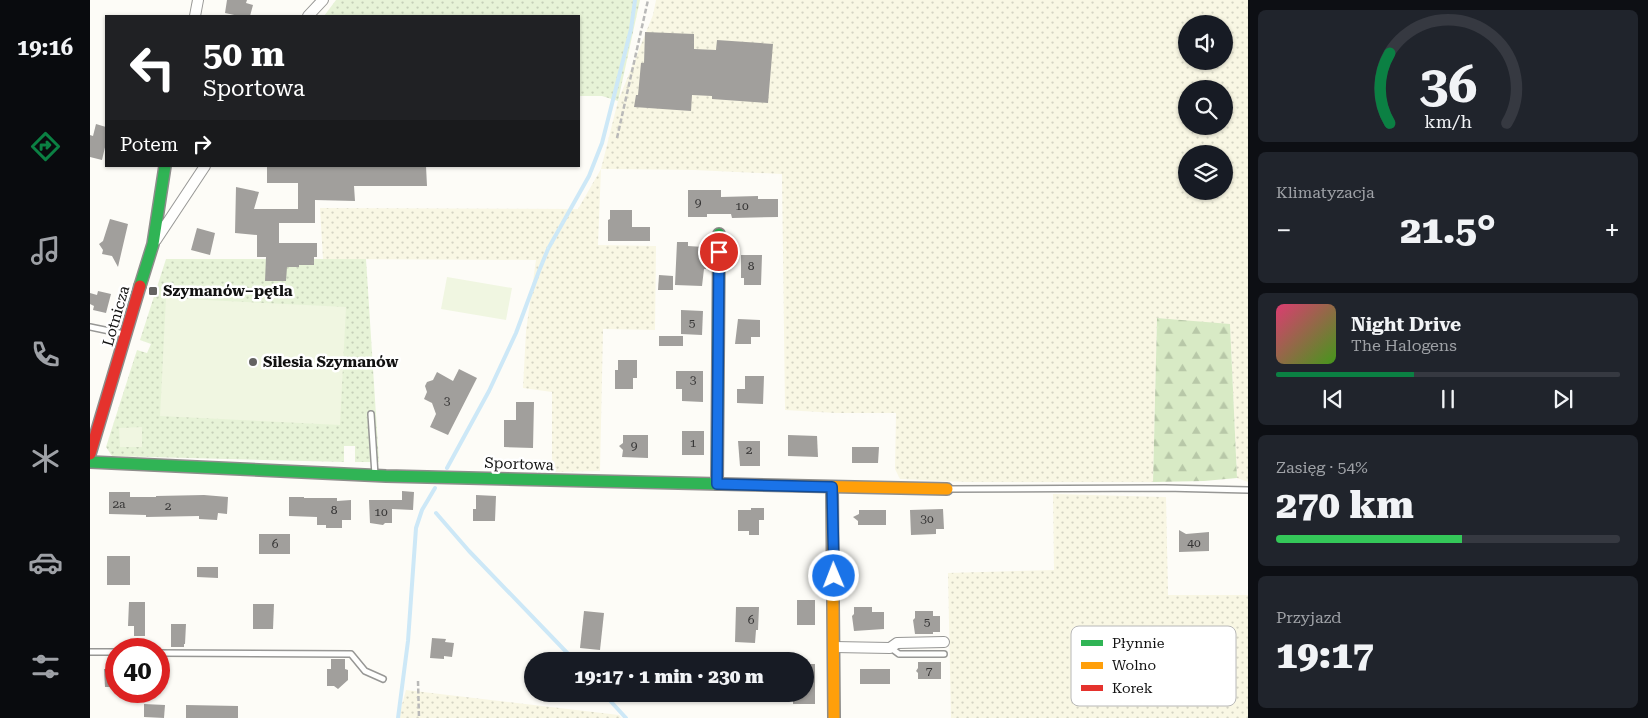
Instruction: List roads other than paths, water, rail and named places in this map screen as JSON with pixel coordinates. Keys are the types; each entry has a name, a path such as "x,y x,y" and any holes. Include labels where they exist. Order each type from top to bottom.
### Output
{"street":[{"path":"197,15 198,0"},
{"path":"309,15 323,0"},
{"name":"Lotnicza","path":"90,454 153,244 165,167"},
{"name":"Lotnicza","path":"153,244 201,169"},
{"path":"717,484 719,234"},
{"name":"Sportowa","path":"90,462 375,475 947,489"},
{"path":"832,487 834,718"},
{"path":"834,647 890,648 897,643 944,642"}],"lane":[{"path":"90,327 127,335"},
{"path":"371,414 375,475"},
{"path":"947,489 1165,488 1248,490"},
{"path":"890,648 899,654 944,654"},
{"path":"90,652 105,652"},
{"path":"170,653 351,654 365,671 383,679"}],"waterway":[{"path":"447,468 489,391 516,333 548,249 589,176 602,143 631,29 635,0"},
{"path":"398,718 408,641 416,528 422,510 435,488"},
{"path":"436,513 469,551 566,652"},
{"path":"611,702 626,718"}],"place":[{"name":"Szymanów–pętla","path":"153,291"},
{"name":"Silesia Szymanów","path":"253,362"}]}
